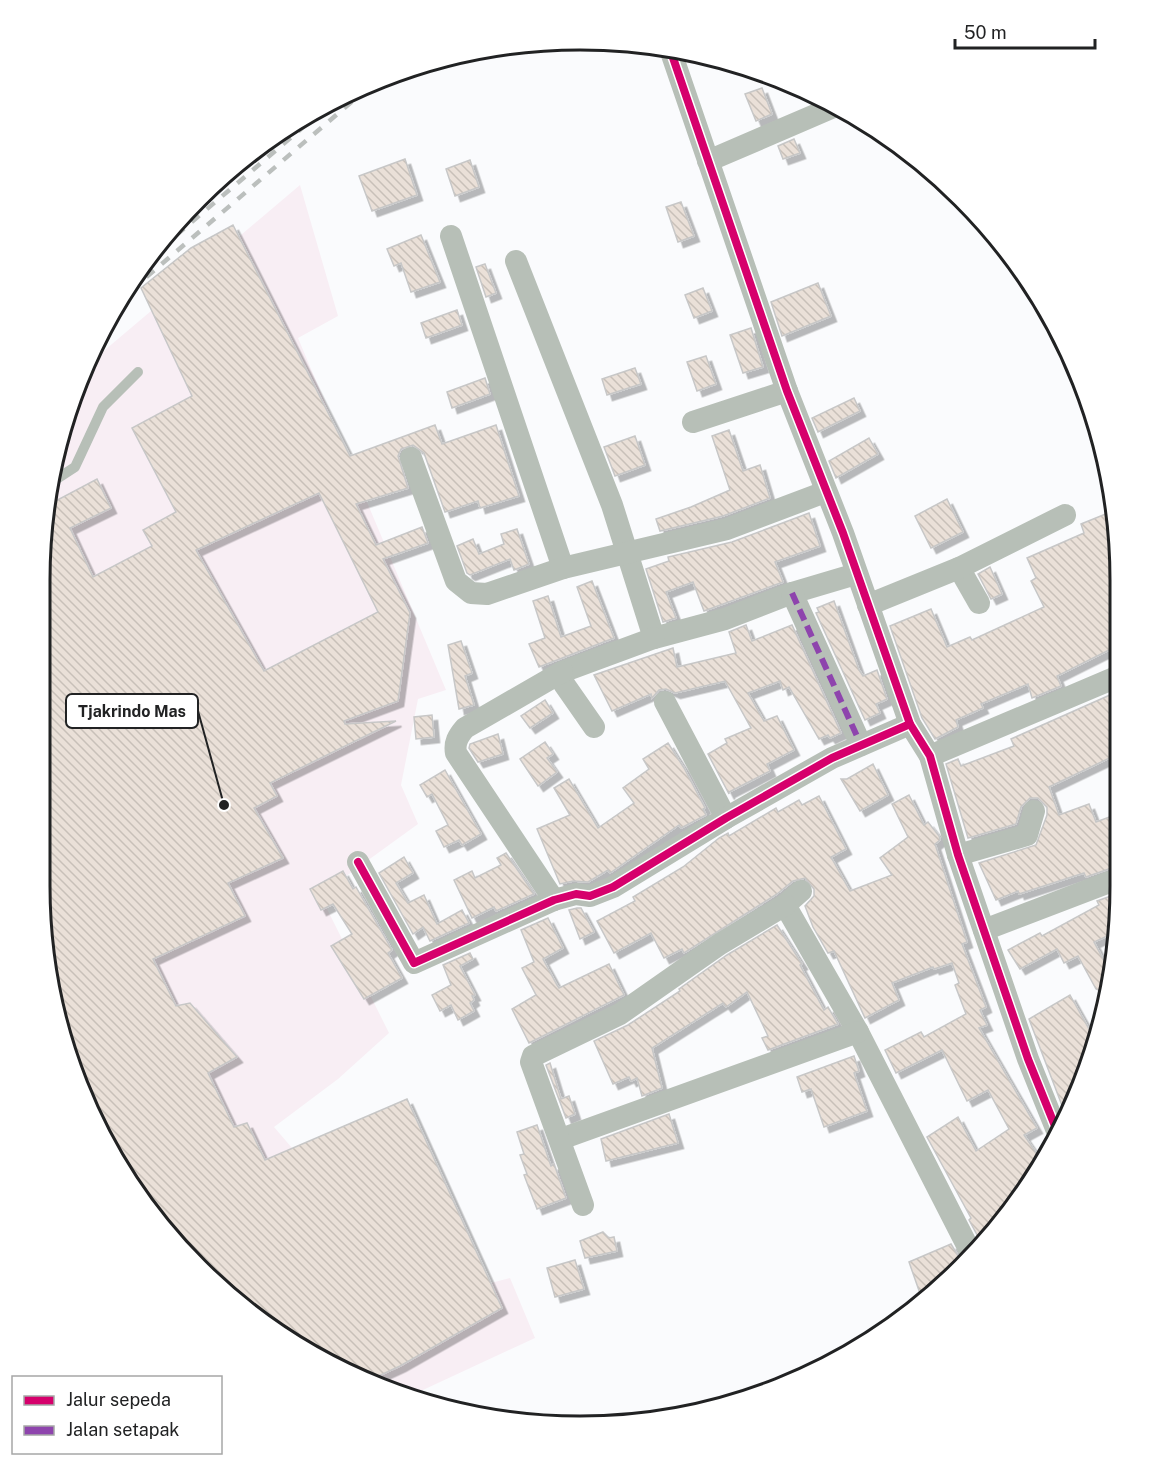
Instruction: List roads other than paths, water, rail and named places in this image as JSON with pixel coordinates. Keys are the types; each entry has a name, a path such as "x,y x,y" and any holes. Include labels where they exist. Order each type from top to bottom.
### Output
{"street":[{"path":"673,58 787,392 843,533 910,724 930,756 958,855 1028,1059 1054,1123"},
{"path":"708,161 825,111"},
{"path":"451,236 563,568"},
{"path":"516,261 612,506 625,553 654,638"},
{"path":"693,422 787,392"},
{"path":"411,458 456,581 471,593 487,594 563,568 727,529 825,492"},
{"path":"868,605 959,568 1065,515"},
{"path":"959,568 979,603"},
{"path":"554,900 497,818 456,753 454,746 465,728 562,672 654,638 725,619 792,593 856,573"},
{"path":"792,593 861,745"},
{"path":"562,672 564,684 594,727"},
{"path":"930,756 1110,680"},
{"path":"665,702 726,818"},
{"path":"358,862 418,971 554,900 576,894 590,896 613,887 726,818 832,758 910,724"},
{"path":"958,855 1027,835 1034,811"},
{"path":"984,930 1110,882"},
{"path":"583,1206 561,1139 531,1062 533,1056 620,1014 720,944 793,898 858,1032 968,1247"},
{"path":"561,1139 858,1032"}],"lane":[{"path":"60,478 75,467 103,407 138,372"}],"railway":[{"path":"142,281 353,100"},
{"path":"178,234 299,130"}],"place":[{"name":"Tjakrindo Mas","path":"224,805"}]}
